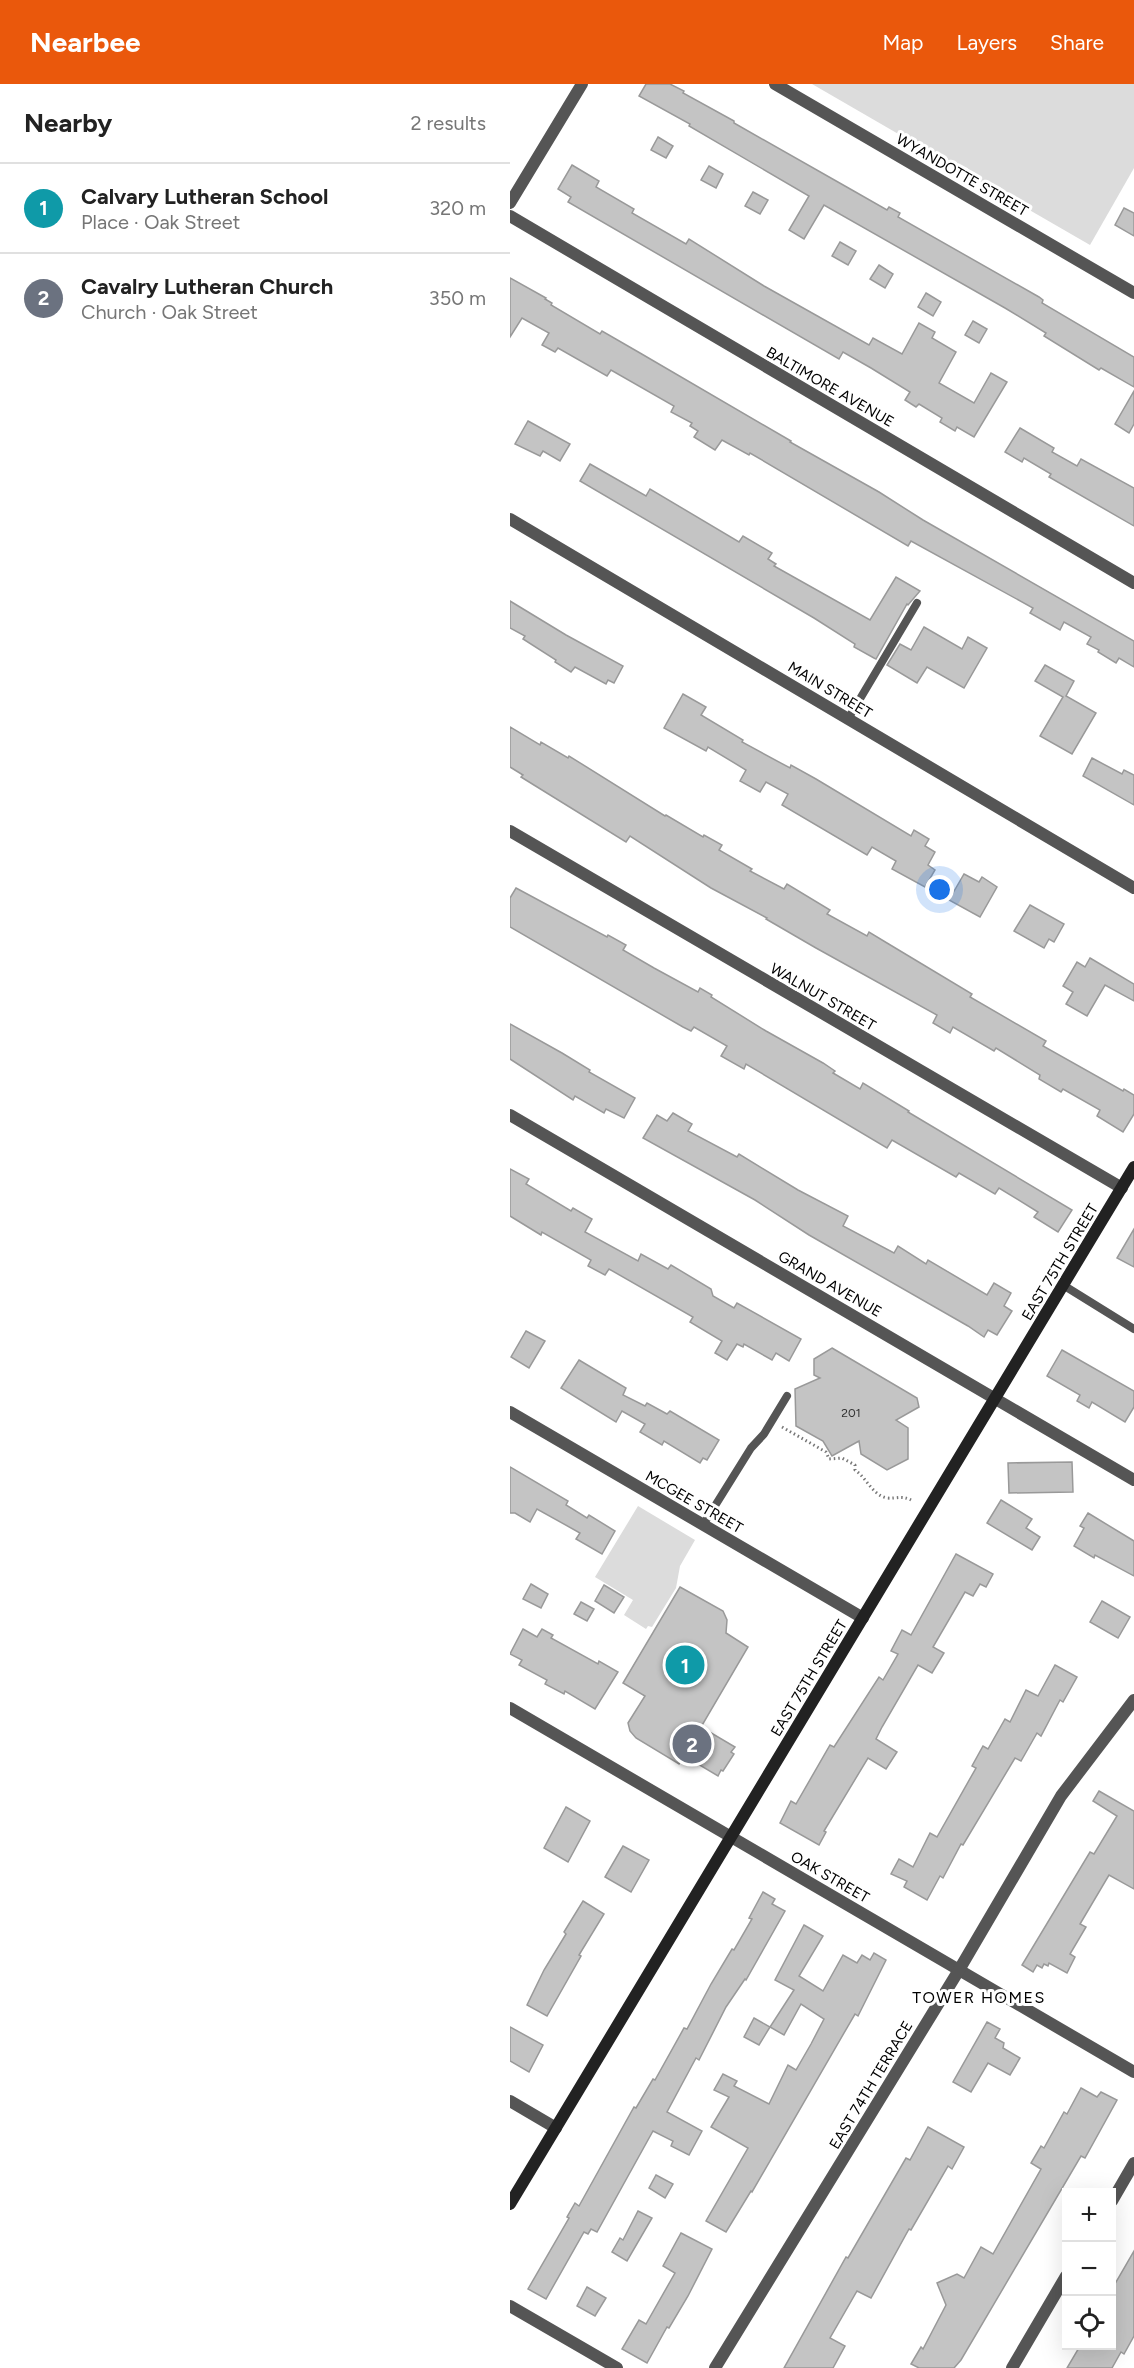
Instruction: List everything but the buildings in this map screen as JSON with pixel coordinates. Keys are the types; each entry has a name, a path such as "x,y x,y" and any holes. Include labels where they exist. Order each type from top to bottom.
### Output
{"main road":[{"name":"EAST 75TH STREET","path":"510,2204 995,1397 1129,1179"}],"street":[{"path":"510,203 582,84"},
{"name":"WYANDOTTE STREET","path":"776,84 1134,293"},
{"name":"BALTIMORE AVENUE","path":"510,216 1134,583"},
{"name":"MAIN STREET","path":"510,519 1134,888"},
{"name":"WALNUT STREET","path":"510,831 1129,1179"},
{"name":"GRAND AVENUE","path":"510,1115 1134,1480"},
{"name":"MCGEE STREET","path":"510,1412 863,1618"},
{"name":"EAST 74TH TERRACE","path":"715,2368 958,1970 1061,1796 1134,1700"},
{"name":"OAK STREET","path":"510,1708 1134,2072"},
{"path":"510,2101 556,2128"},
{"path":"1116,2193 1134,2163"},
{"path":"1012,2368 1062,2283"},
{"path":"510,2306 617,2368"}],"lane":[{"path":"848,718 917,603"},
{"path":"1063,1286 1134,1329"},
{"path":"703,1525 787,1396"}],"path":[{"path":"772,1421 826,1452 829,1459 842,1458 855,1465 855,1470 862,1475 871,1489 881,1495 890,1498 901,1496 910,1500"}],"shaded area":[{"path":"812,84 1134,84 1134,168 1090,245"},
{"path":"638,1506 695,1540 680,1566 676,1588 652,1627 648,1626 646,1629 624,1615 633,1600 595,1577"}],"place":[{"name":"Calvary Lutheran School","path":"685,1665"},
{"name":"Cavalry Lutheran Church","path":"692,1744"}],"district":[{"name":"TOWER HOMES","path":"979,1997"}]}
